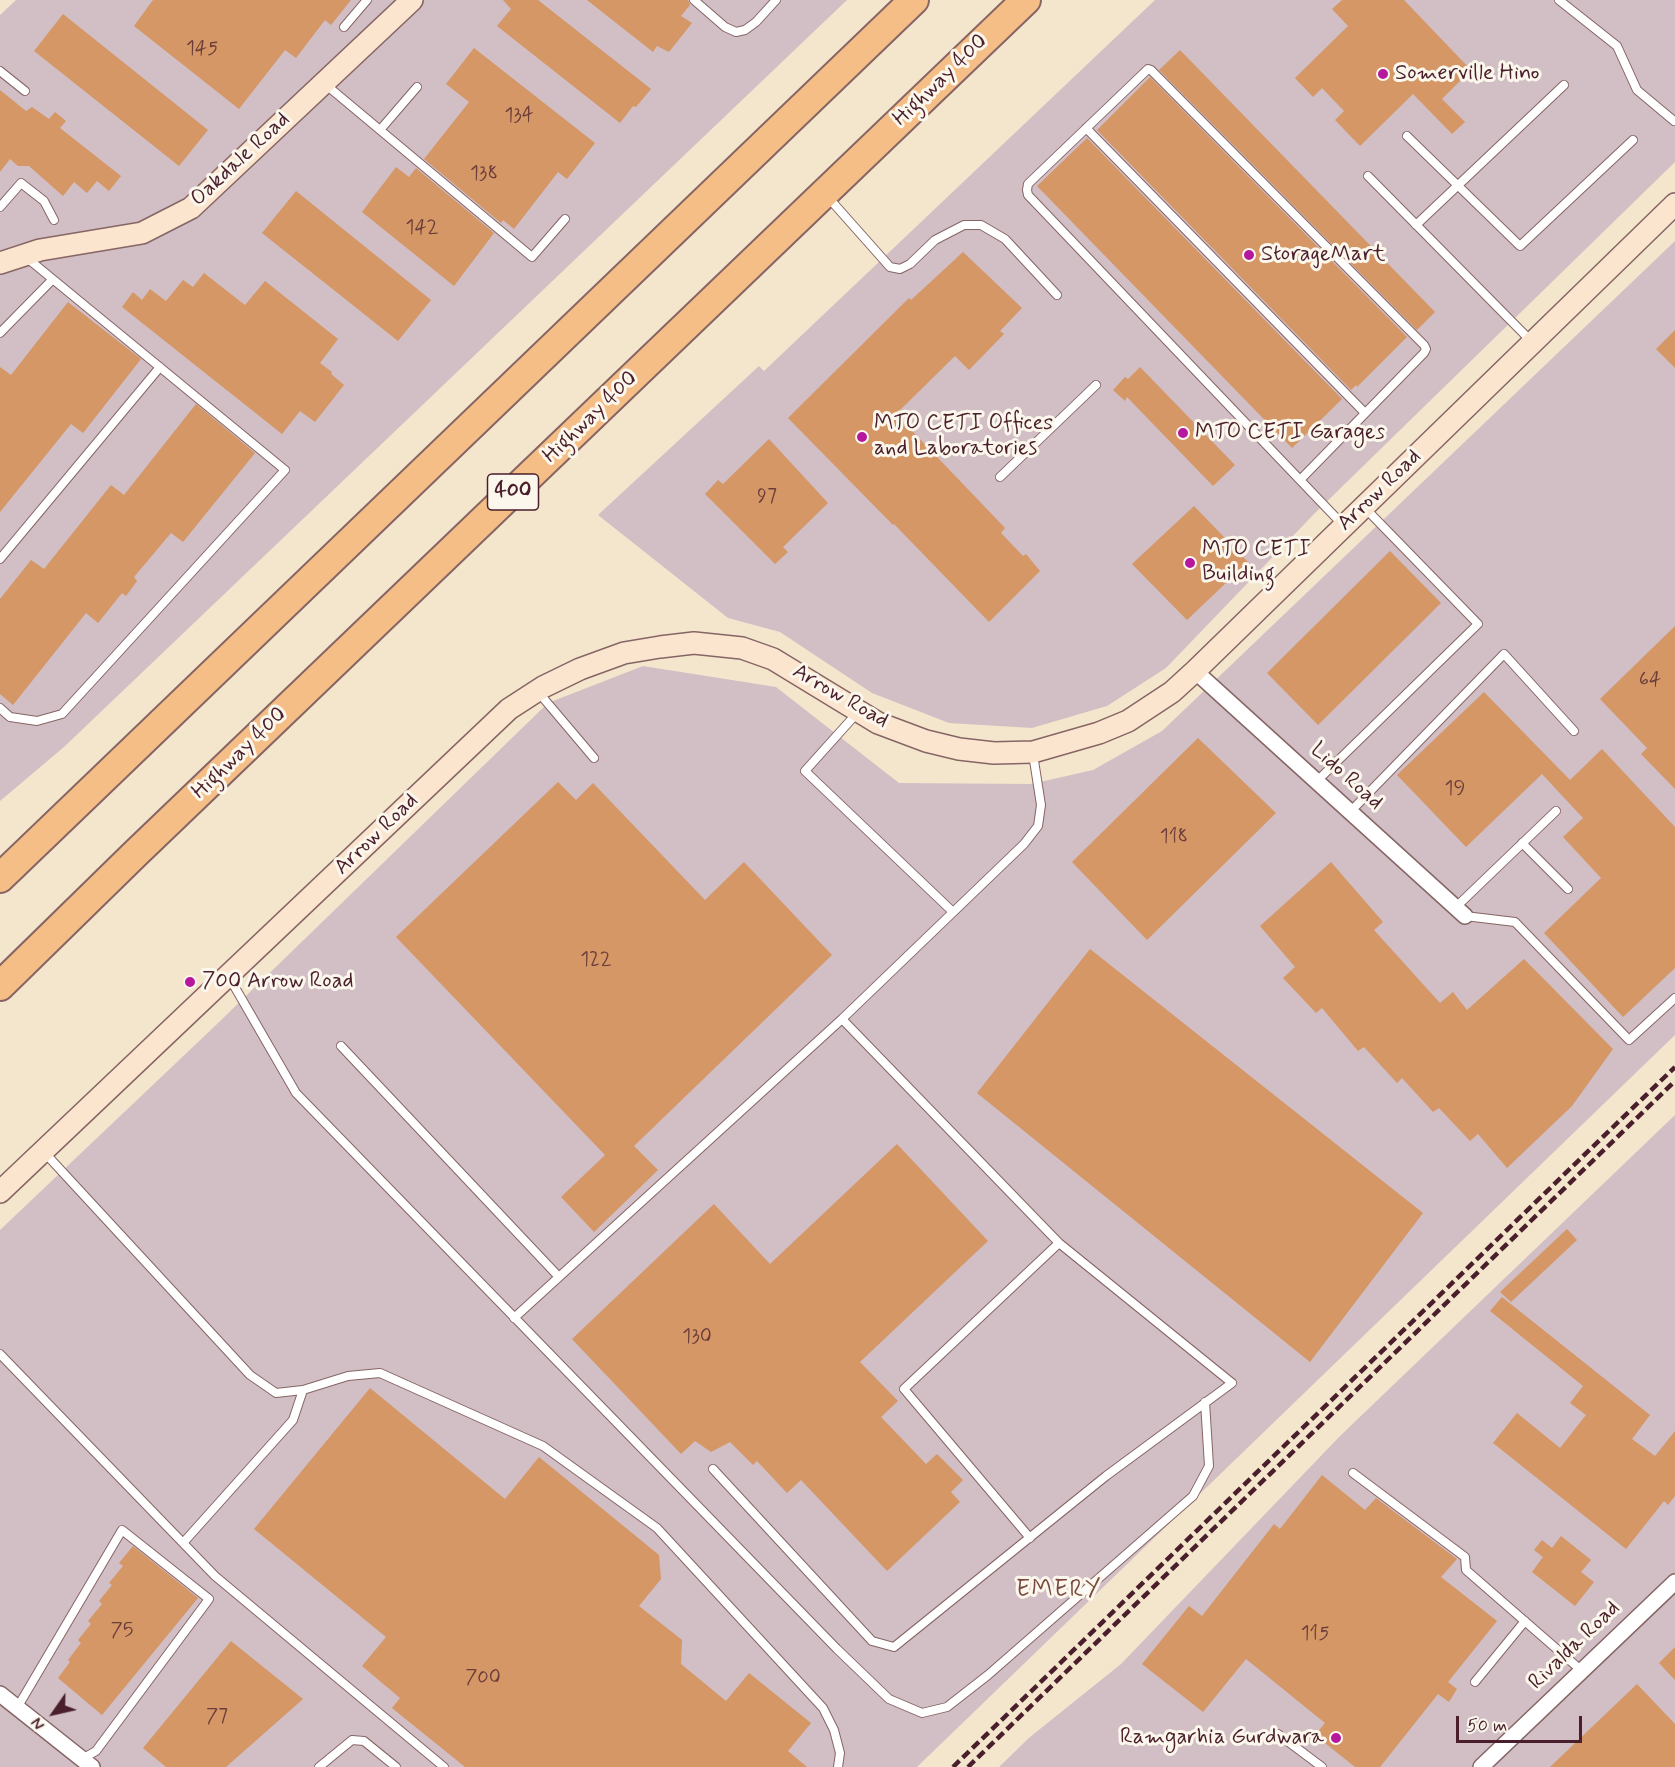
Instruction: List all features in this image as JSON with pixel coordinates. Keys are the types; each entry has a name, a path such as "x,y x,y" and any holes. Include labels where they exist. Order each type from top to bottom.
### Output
{"highway":[{"path":"0,878 914,0"},
{"name":"Highway 400","path":"0,986 1026,0"}],"street":[{"name":"Oakdale Road","path":"0,263 40,250 142,232 191,208 324,83 402,4"},
{"name":"Arrow Road","path":"0,1192 509,709 537,690 580,669 624,652 694,643 742,648 773,659 878,723 926,741 958,749 994,753 1033,752 1090,736 1128,721 1172,692 1196,671 1675,204"},
{"name":"Lido Road","path":"1196,671 1461,912"},
{"name":"Rivalda Road","path":"1481,1767 1675,1582"},
{"path":"0,1694 87,1763"}],"lane":[{"path":"344,27 367,0"},
{"path":"693,0 725,27 736,32 745,30 756,22 777,0"},
{"path":"1559,0 1617,46 1637,90 1674,121"},
{"path":"1300,480 1426,349 1148,69 1028,184 1028,195 1300,480 1344,526"},
{"path":"0,71 25,91"},
{"path":"324,83 532,257 565,219"},
{"path":"1416,225 1564,85"},
{"path":"380,130 417,87"},
{"path":"1086,128 1365,413"},
{"path":"1407,136 1520,246 1633,140"},
{"path":"1368,176 1532,342"},
{"path":"0,207 21,183 44,201 54,220"},
{"path":"824,193 890,267 900,269 910,264 934,240 964,225 981,225 1005,239 1057,295"},
{"path":"0,708 10,717 37,722 62,714 285,470 24,255"},
{"path":"0,333 52,280"},
{"path":"0,559 160,367"},
{"path":"1000,477 1096,385"},
{"path":"1317,781 1478,624 1364,507"},
{"path":"1350,812 1504,654 1574,731"},
{"path":"537,690 594,758"},
{"path":"858,711 805,771 953,912"},
{"path":"514,1317 842,1019 1024,844 1038,826 1041,805 1033,752"},
{"path":"1461,912 1522,843 1556,811"},
{"path":"1522,843 1568,889"},
{"path":"1461,912 1515,922 1629,1040 1675,998"},
{"path":"228,975 296,1093 837,1649 889,1699 922,1713 946,1707 988,1675 1193,1496 1209,1466 1205,1402"},
{"path":"713,1469 872,1641 894,1647 1106,1476 1232,1383 1059,1243 842,1019"},
{"path":"341,1047 559,1277"},
{"path":"43,1151 250,1375 276,1393 303,1390 348,1376 380,1373 543,1446 657,1528 823,1707 834,1730 840,1753 838,1767"},
{"path":"1030,1538 904,1389 1059,1243"},
{"path":"0,1354 215,1576 444,1767"},
{"path":"183,1543 293,1420 303,1390"},
{"path":"1353,1473 1465,1557 1466,1570 1582,1671"},
{"path":"17,1708 122,1530 209,1599 87,1763"},
{"path":"1475,1682 1525,1621"},
{"path":"1278,1734 1322,1767"},
{"path":"320,1767 352,1740 364,1741 396,1767"}],"shaded area":[{"path":"16,0 847,0 64,747 0,801 0,15"},
{"path":"1155,0 1675,0 1675,162 1314,514 1166,668 1107,706 1032,728 949,723 872,693 780,632 728,618 598,515 759,366 764,371"},
{"path":"1675,241 1675,1035 917,1767 0,1767 0,1230 216,1025 548,703 643,666 776,687 899,783 1031,784 1093,770 1162,731"},
{"path":"1675,1115 1675,1767 999,1767 1030,1737 1121,1664 1340,1436"}],"building":[{"path":"153,0 351,0 331,25 325,20 296,58 285,50 239,109 134,26"},
{"path":"503,0 538,0 651,89 636,107 633,106 620,123 497,26 511,9"},
{"path":"587,0 688,0 690,5 681,16 692,23 669,52 657,46 653,52"},
{"name":"Somerville Hino","path":"1342,0 1404,0 1471,70 1442,99 1465,122 1452,134 1413,94 1360,146 1335,120 1344,111 1322,88 1313,97 1295,78 1348,26 1332,9"},
{"path":"63,14 208,130 179,166 34,51"},
{"path":"474,48 595,143 567,179 558,172 514,229 503,220 501,223 424,159 469,102 446,84"},
{"path":"1180,50 1435,312 1417,330 1159,70"},
{"path":"1150,77 1407,337 1357,387 1356,385 1351,390 1097,130"},
{"path":"0,90 26,111 32,107 49,119 55,112 66,121 60,128 121,176 109,191 97,181 87,193 74,182 63,196 29,166 18,166 10,159 0,172"},
{"path":"1087,138 1342,399 1292,448 1037,186"},
{"path":"396,167 409,177 416,168 494,233 454,286 362,212"},
{"path":"296,191 431,300 398,341 262,233"},
{"name":"MTO CETI Offices and Laboratories","path":"963,252 1022,308 1000,331 1004,334 969,370 955,356 896,414 1005,528 1001,533 1023,556 1026,554 1040,571 989,622 788,418 909,298 911,300"},
{"path":"204,273 245,305 265,281 338,339 320,363 344,385 315,422 300,411 282,434 122,307 133,292 142,300 150,289 166,301 183,280 193,287"},
{"path":"68,302 141,359 83,433 71,424 0,512 0,367 11,375"},
{"path":"1675,330 1675,368 1656,349"},
{"name":"MTO CETI Garages","path":"1140,367 1235,465 1213,486 1127,397 1125,401 1113,390 1125,377 1128,379"},
{"path":"196,404 255,453 183,542 171,533 134,577 137,581 126,596 122,593 98,623 86,613 13,705 0,694 0,599 31,560 44,569 111,485 124,495"},
{"path":"769,439 828,503 783,547 788,552 775,564 705,494 718,480 723,484"},
{"name":"MTO CETI Building","path":"1194,506 1248,562 1187,620 1132,564"},
{"path":"1390,551 1441,603 1318,725 1267,673"},
{"path":"1675,626 1675,789 1641,754 1647,748 1600,699"},
{"path":"1484,692 1570,780 1602,749 1675,827 1675,968 1623,1017 1544,933 1601,878 1563,837 1583,818 1542,774 1466,847 1397,775"},
{"path":"1198,738 1276,813 1147,940 1072,862"},
{"path":"558,782 576,800 593,783 705,900 744,862 832,955 634,1146 658,1170 594,1232 561,1197 605,1155 396,937"},
{"path":"1331,862 1383,922 1374,930 1440,1003 1453,992 1467,1010 1524,959 1613,1049 1572,1106 1507,1168 1478,1134 1470,1141 1439,1108 1433,1112 1402,1078 1397,1083 1364,1047 1358,1051 1322,1008 1316,1013 1283,978 1295,967 1260,926"},
{"path":"1090,949 1423,1213 1310,1362 977,1093"},
{"path":"897,1144 988,1241 860,1362 898,1401 881,1417 926,1464 937,1454 963,1480 951,1492 960,1502 887,1571 801,1480 787,1493 757,1461 753,1465 730,1442 711,1452 695,1441 681,1454 572,1339 714,1204 770,1264"},
{"path":"1567,1229 1577,1240 1511,1302 1500,1292"},
{"path":"1502,1297 1650,1415 1632,1439 1655,1456 1675,1431 1675,1496 1668,1505 1664,1501 1626,1549 1493,1443 1517,1413 1560,1448 1586,1415 1570,1403 1583,1386 1490,1311"},
{"path":"370,1388 505,1499 539,1457 659,1555 661,1579 639,1606 682,1640 681,1664 726,1701 749,1673 811,1723 788,1751 807,1767 465,1767 392,1708 400,1698 362,1666 386,1637 254,1529"},
{"path":"1322,1475 1365,1510 1376,1498 1457,1559 1441,1577 1497,1621 1448,1682 1457,1689 1449,1702 1438,1694 1380,1767 1355,1767 1315,1735 1325,1723 1246,1659 1203,1712 1142,1664 1189,1606 1202,1616 1274,1524 1280,1529"},
{"path":"1561,1536 1591,1560 1581,1572 1594,1582 1575,1606 1532,1572 1543,1557 1534,1550 1542,1540 1552,1548"},
{"path":"133,1546 198,1598 102,1715 58,1678 81,1643 78,1640 91,1624 88,1621 102,1604 99,1601 112,1585 109,1583 123,1566 119,1563"},
{"path":"231,1641 303,1699 226,1767 166,1767 143,1748"},
{"path":"1675,1647 1675,1680 1659,1663"},
{"path":"1637,1684 1675,1724 1675,1767 1550,1767"}],"railway":[{"path":"953,1767 1675,1067"},
{"path":"968,1767 1675,1081"}],"place":[{"name":"Somerville Hino","path":"1383,74"},
{"name":"StorageMart","path":"1249,255"},
{"name":"MTO CETI Garages","path":"1183,433"},
{"name":"MTO CETI Offices and Laboratories","path":"862,437"},
{"name":"MTO CETI Building","path":"1190,563"},
{"name":"700 Arrow Road","path":"190,982"},
{"name":"Ramgarhia Gurdwara","path":"1336,1738"}],"district":[{"name":"EMERY","path":"1059,1591"}]}
